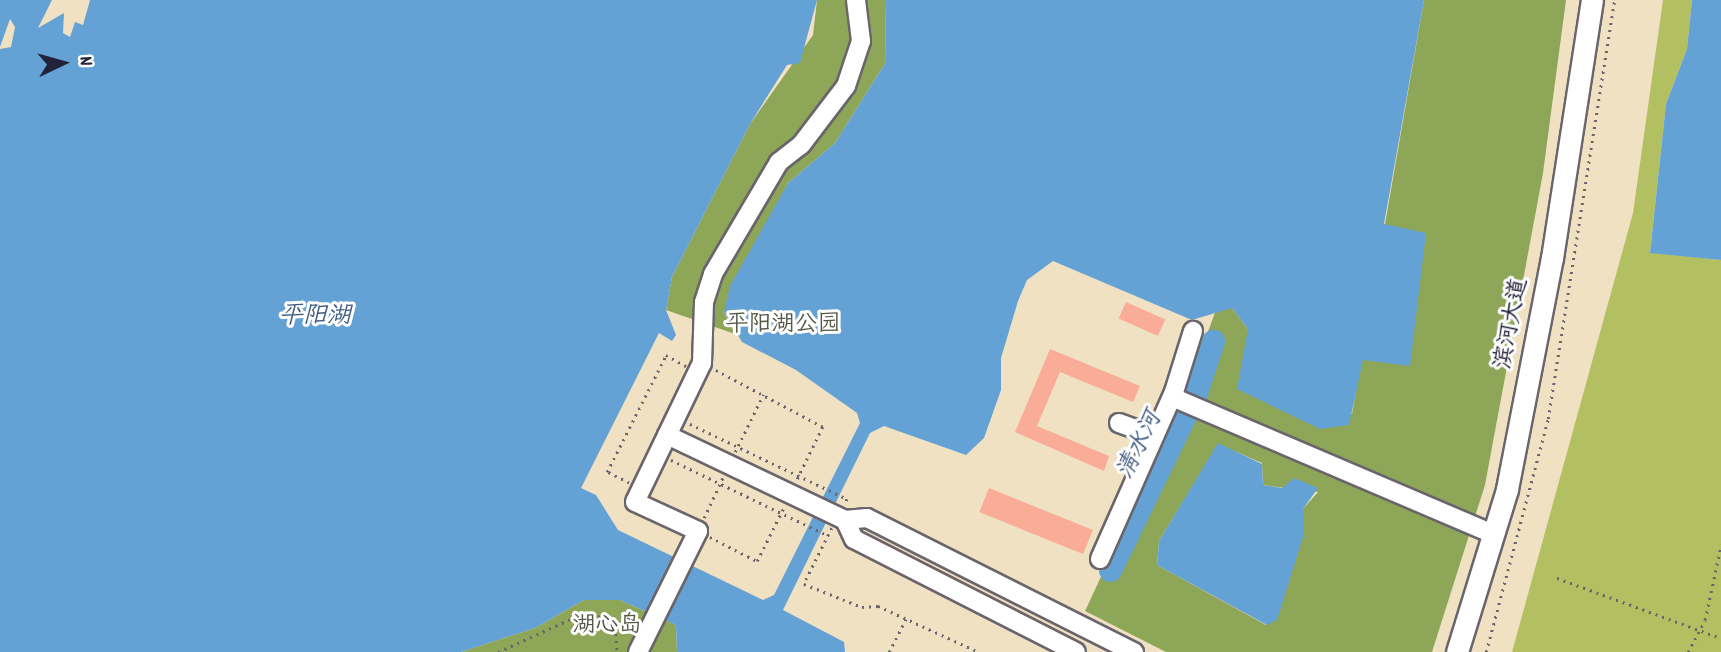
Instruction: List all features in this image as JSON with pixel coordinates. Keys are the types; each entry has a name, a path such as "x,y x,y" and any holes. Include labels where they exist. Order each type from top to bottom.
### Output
{"main road":[{"name":"滨河大道","path":"1457,652 1493,534 1552,258 1592,0"}],"street":[{"path":"638,652 698,531 635,502 698,373 713,275 779,162 801,145 846,86 861,41 856,0"},
{"path":"1100,559 1172,397 1193,331"},
{"path":"1172,397 1493,534"},
{"path":"1119,423 1154,436"},
{"path":"667,435 842,518 867,517 1134,652"},
{"path":"842,518 854,540 1076,652"}],"path":[{"path":"1486,652 1548,419 1614,0"},
{"path":"641,489 607,472 666,355 698,373"},
{"path":"676,418 847,499 842,518 829,536 804,584 906,619 979,652"},
{"path":"658,454 829,536"},
{"path":"1688,652 1700,629 1721,545"},
{"path":"1557,578 1721,638"},
{"path":"498,652 584,613 615,620 617,652"},
{"path":"889,652 906,619"}],"green space":[{"path":"817,0 885,0 886,62 835,143 788,183 724,312 735,334 666,310 672,277 750,124 813,35"},
{"path":"1424,0 1566,0 1543,173 1485,485 1432,652 1166,652 1085,611 1179,410 1216,310 1232,308 1248,329 1352,414","holes":["1218,444 1262,463 1263,485 1318,492 1303,509 1303,537 1266,625 1157,565 1159,541"]},
{"path":"1663,0 1692,0 1687,49 1666,104 1650,252 1721,260 1721,652 1512,652 1633,213"},
{"name":"湖心岛","path":"584,600 620,600 676,625 677,652 461,652 535,628"}],"water":[{"name":"平阳湖","path":"0,0 52,0 38,28 64,13 63,33 70,37 75,22 83,25 90,0 817,0 800,63 787,65 750,124 672,277 666,310 676,335 672,341 659,333 581,488 596,495 618,530 763,600 774,595 860,423 857,413 796,370 742,342 724,312 730,286 788,183 835,143 886,62 885,0 1424,0 1384,224 1426,233 1410,366 1363,360 1349,425 1320,429 1237,389 1248,329 1232,308 1192,320 1053,261 1027,280 1001,358 1001,390 984,438 966,455 884,426 870,433 783,610 844,642 845,652 677,652 676,625 620,600 584,600 535,628 461,652 0,652 0,49 11,47 15,27 10,19 0,47"},
{"path":"1692,0 1721,0 1721,260 1650,253 1666,104 1687,49"},
{"path":"1218,443 1262,464 1263,485 1282,488 1294,478 1318,488 1303,509 1303,537 1277,620 1267,625 1157,565 1159,541"}],"building":[{"path":"1126,302 1165,319 1158,336 1119,318"},
{"path":"1050,349 1140,386 1133,402 1060,372 1037,426 1109,456 1104,471 1015,432"},
{"path":"989,488 1093,530 1083,554 979,512"}],"waterway":[{"name":"清水河","path":"1110,570 1196,393 1213,341"}],"park label":[{"name":"平阳湖公园","path":"783,326"}]}
